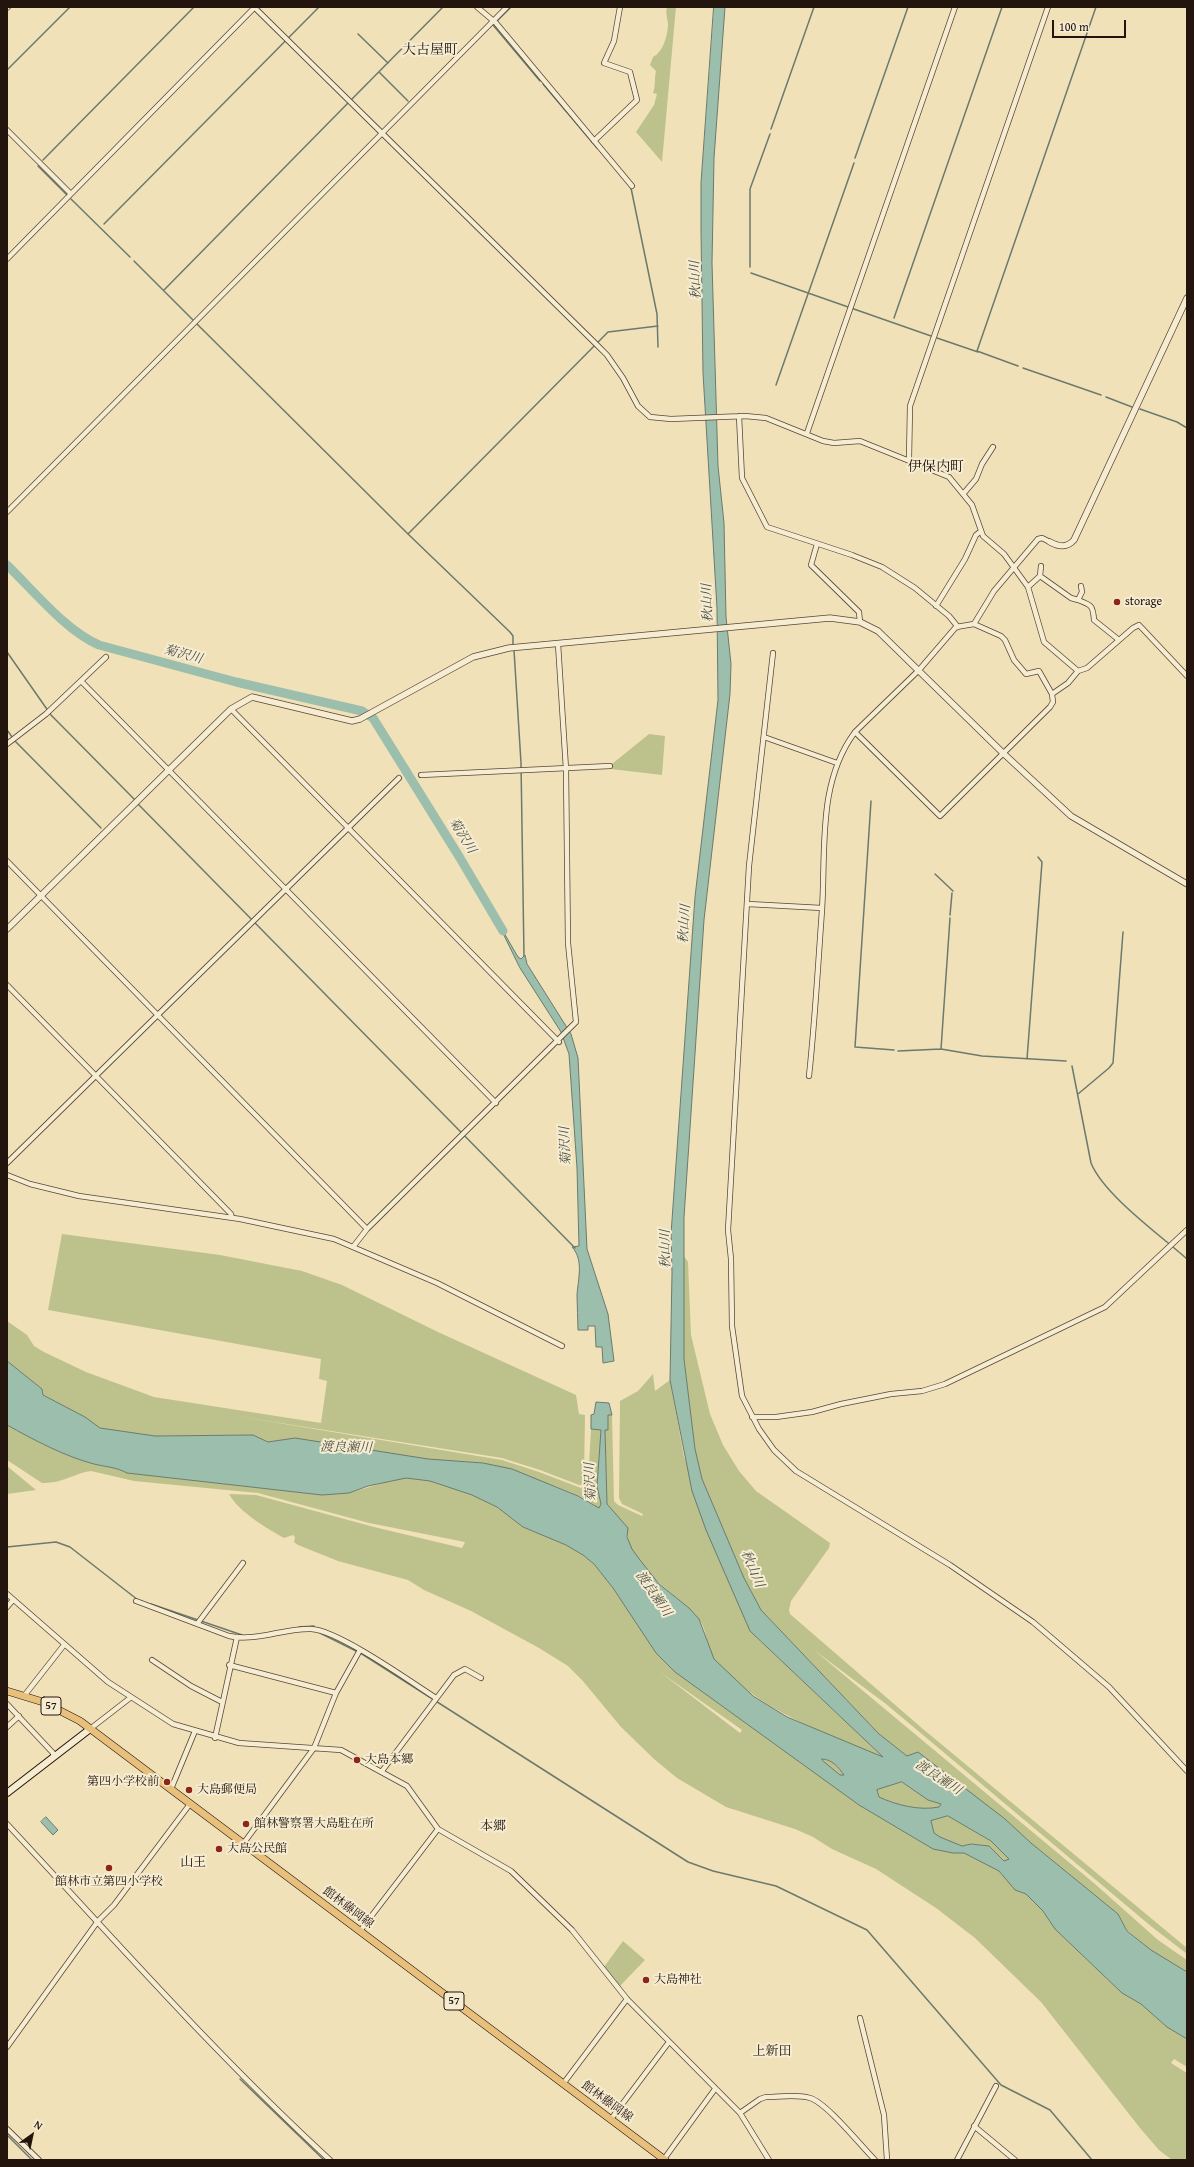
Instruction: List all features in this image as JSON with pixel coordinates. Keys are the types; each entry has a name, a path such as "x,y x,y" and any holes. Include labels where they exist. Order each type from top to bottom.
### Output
{"main road":[{"name":"館林藤岡線","path":"7,1691 56,1708 90,1729 665,2160"},
{"path":"7,1793 90,1729"}],"street":[{"path":"7,259 255,7 607,355 642,410 657,419 738,416 774,419 828,443 860,441 909,459 949,477 964,493 974,510 980,532 989,544 1002,552 1028,587 1044,642 1078,671"},
{"path":"478,7 493,21 632,186"},
{"path":"7,512 506,7"},
{"path":"594,142 637,100 630,72 604,63 614,41 620,7"},
{"path":"807,434 954,7"},
{"path":"909,459 910,406 1048,7"},
{"path":"7,130 71,194"},
{"path":"974,624 994,590 1015,568 1038,539 1042,538 1062,547 1070,544 1074,540 1187,298"},
{"path":"738,416 742,478 764,524 767,527 852,555 887,569 949,616 958,627"},
{"path":"964,493 976,479 982,464 993,447"},
{"path":"936,606 965,559 976,535 980,532"},
{"path":"817,544 811,565 859,612 860,622"},
{"path":"1028,587 1040,576 1041,566"},
{"path":"1040,576 1071,598 1089,604 1094,610 1094,620 1119,640"},
{"path":"1078,600 1082,592 1082,586"},
{"path":"7,929 231,709 252,697 352,721 360,719 473,657 508,648 837,618 860,622 878,631 1003,753 1071,816 1085,826 1187,884"},
{"path":"809,1076 822,908 824,829 831,778 837,762 855,732 919,670 958,627 974,624 1000,636 1005,640 1014,660 1026,674 1039,671 1052,694 1053,702 1050,706 940,816 855,732"},
{"path":"1052,694 1068,683 1078,671 1087,668 1139,625 1187,676"},
{"path":"353,1247 367,1230 573,1027 577,1015 568,943 566,769 558,644"},
{"path":"773,652 754,813 728,1230 731,1260 732,1326 742,1396 752,1417 766,1440 796,1471 950,1565 1034,1622 1109,1687 1187,1771"},
{"path":"7,744 46,714 106,656"},
{"path":"81,681 496,1103"},
{"path":"231,709 560,1040"},
{"path":"764,737 837,762"},
{"path":"421,776 610,766"},
{"path":"7,1163 399,778"},
{"path":"7,861 367,1230"},
{"path":"748,904 822,908"},
{"path":"7,985 231,1214 232,1218"},
{"path":"7,1175 30,1184 79,1196 232,1218 322,1236 353,1247 437,1283 562,1346"},
{"path":"752,1417 776,1417 812,1412 841,1404 891,1394 922,1391 945,1384 1104,1308 1187,1230"},
{"path":"197,1624 243,1563"},
{"path":"7,1594 64,1645 130,1698 173,1724 215,1738 254,1745 341,1750 382,1771 411,1790 438,1829 515,1875 572,1930 627,1999 740,2113 768,2159"},
{"path":"7,1607 13,1600"},
{"path":"136,1601 237,1637 250,1638 314,1629 360,1650 436,1698"},
{"path":"215,1738 229,1665 237,1637"},
{"path":"24,1696 64,1645"},
{"path":"243,1844 314,1748 336,1693 360,1650"},
{"path":"152,1660 197,1689 222,1702"},
{"path":"229,1665 336,1693"},
{"path":"382,1771 454,1675 465,1668 480,1678"},
{"path":"90,1729 130,1698"},
{"path":"7,1704 53,1753 54,1757"},
{"path":"7,1728 19,1716"},
{"path":"171,1790 195,1731"},
{"path":"7,2047 98,1921 114,1905 190,1804"},
{"path":"7,1824 247,2082 330,2160"},
{"path":"360,1931 438,1829"},
{"path":"563,2084 627,1999"},
{"path":"860,2018 884,2115 887,2160"},
{"path":"611,2119 669,2042"},
{"path":"957,2160 996,2086"},
{"path":"665,2160 715,2089"},
{"path":"740,2113 760,2099 766,2097 810,2098 821,2104 875,2160"},
{"path":"974,2126 1015,2160"},
{"path":"7,2129 39,2160"}],"green space":[{"path":"667,7 676,7 662,162 636,132 654,105 657,94 653,93 656,71 650,65 653,57 662,48 667,35"},
{"path":"649,734 665,736 662,775 611,769 612,764"},
{"path":"62,1234 220,1255 302,1271 342,1285 438,1332 576,1395 579,1414 585,1415 584,1480 582,1485 502,1458 236,1416 502,1460 581,1488 586,1486 588,1482 591,1429 601,1430 597,1486 601,1504 600,1509 586,1499 555,1486 483,1463 428,1459 281,1440 268,1442 253,1435 154,1436 99,1428 85,1417 43,1395 42,1389 7,1361 7,1321 27,1335 34,1346 44,1352 86,1372 154,1397 321,1423 327,1381 319,1379 321,1359 48,1310"},
{"path":"683,1255 688,1262 691,1335 710,1414 723,1445 739,1471 756,1491 830,1543 829,1548 791,1601 789,1610 790,1614 923,1729 1187,1948 1187,1954 1152,1927 886,1704 814,1650 1095,1884 1158,1940 1187,1960 1187,1972 1151,1950 1127,1930 1118,1914 1031,1843 1005,1819 907,1756 879,1734 761,1610 744,1578 702,1479 695,1449 684,1359"},
{"path":"653,1374 655,1391 670,1380 684,1457 750,1631 884,1758 794,1719 752,1694 732,1678 712,1655 704,1628 698,1618 643,1567 635,1555 629,1542 627,1528 607,1504 605,1430 608,1430 608,1415 612,1415 614,1501 618,1505 642,1516 643,1514 622,1504 619,1498 620,1401 638,1391"},
{"path":"7,1425 38,1442 72,1457 94,1464 115,1468 127,1473 322,1495 349,1493 400,1478 430,1481 472,1495 497,1507 523,1527 566,1545 583,1555 594,1564 613,1588 656,1653 675,1672 859,1805 933,1849 953,1853 964,1853 999,1871 1015,1890 1026,1894 1043,1911 1055,1929 1122,1993 1141,2004 1167,2027 1187,2039 1187,2067 1174,2059 1171,2063 1187,2073 1187,2160 1172,2160 1159,2150 1041,2002 975,1938 936,1908 876,1869 832,1849 813,1837 795,1829 726,1807 677,1778 654,1759 621,1727 582,1680 568,1666 539,1648 471,1611 424,1590 408,1580 338,1561 298,1545 294,1542 295,1537 293,1535 284,1538 254,1519 234,1501 229,1494 256,1495 374,1527 462,1548 465,1542 369,1523 258,1493 134,1481 91,1471 56,1482 42,1483 7,1460","holes":["660,1672 742,1730 740,1733"]},
{"path":"7,1466 36,1490 7,1494"},
{"path":"822,1759 832,1762 845,1775 840,1775 822,1761"},
{"path":"902,1782 928,1800 941,1804 939,1807 916,1808 900,1805 879,1797 877,1790"},
{"path":"948,1816 991,1841 1009,1859 1005,1861 989,1846 971,1844 962,1846 939,1837 934,1833 931,1821"},
{"path":"623,1941 645,1960 619,1987 604,1967"}],"water":[{"name":"渡良瀬川","path":"714,7 725,7 714,158 712,263 718,466 724,523 726,617 731,664 730,694 704,920 684,1217 684,1359 695,1449 702,1479 744,1578 761,1610 879,1734 907,1756 918,1752 1005,1819 1031,1843 1118,1914 1127,1931 1151,1950 1187,1972 1187,2039 1167,2027 1141,2004 1122,1993 1055,1929 1043,1911 1026,1894 1015,1890 999,1871 964,1853 953,1853 933,1849 859,1805 675,1672 656,1653 613,1588 594,1564 583,1555 566,1545 523,1527 497,1507 472,1495 430,1481 406,1478 368,1486 349,1493 322,1495 127,1473 115,1468 94,1464 72,1457 38,1442 7,1425 7,1361 42,1389 43,1395 85,1417 100,1428 155,1436 253,1435 268,1442 295,1438 428,1459 483,1463 512,1469 578,1496 599,1508 601,1504 597,1486 601,1430 591,1429 591,1415 594,1414 596,1402 609,1403 612,1415 608,1415 608,1430 605,1430 607,1504 628,1528 627,1537 632,1549 659,1584 689,1608 699,1619 714,1659 753,1696 787,1717 883,1757 750,1631 706,1530 692,1491 670,1380 672,1273 671,1234 695,897 718,700 717,608 703,373 701,183","holes":["822,1759 832,1762 844,1775 840,1775","902,1782 928,1800 941,1804 939,1807 916,1808 879,1797 877,1790","948,1816 991,1841 1009,1859 1004,1861 989,1846 971,1844 962,1846 940,1837 934,1833 931,1821"]},
{"path":"497,921 518,957 521,959 525,955 527,964 571,1034 578,1058 587,1249 608,1314 614,1361 603,1363 602,1347 596,1347 595,1326 588,1326 588,1330 578,1330 577,1295 579,1264 576,1252 572,1247 579,1246 577,1168 569,1054 561,1032 520,968"},
{"path":"46,1817 58,1830 53,1835 41,1822"}],"waterway":[{"path":"7,70 70,7"},
{"path":"43,160 194,7"},
{"path":"104,224 319,7"},
{"path":"352,99 443,7"},
{"path":"497,21 511,7"},
{"path":"771,129 814,7"},
{"path":"855,158 908,7"},
{"path":"894,318 1002,7"},
{"path":"1018,366 977,351 1096,7"},
{"path":"494,24 493,25 540,81"},
{"path":"358,34 388,63"},
{"path":"379,72 408,101"},
{"path":"543,84 597,148"},
{"path":"164,290 348,103"},
{"path":"750,267 750,189 770,134"},
{"path":"601,152 608,160"},
{"path":"776,385 854,163"},
{"path":"38,166 67,195"},
{"path":"631,188 657,314 658,347"},
{"path":"71,199 130,257"},
{"path":"134,261 193,320"},
{"path":"751,273 931,336"},
{"path":"197,324 408,534 510,632 513,636 513,646"},
{"path":"408,534 608,332 658,326"},
{"path":"937,338 978,352"},
{"path":"1023,368 1101,395"},
{"path":"1106,397 1132,407"},
{"path":"1140,409 1177,422 1187,428"},
{"name":"菊沢川","path":"7,565 62,620 87,639 99,645 236,682 362,711 373,718 460,858 503,931"},
{"path":"514,650 521,763 524,956"},
{"path":"7,652 51,715 135,800"},
{"path":"7,730 15,741 101,828"},
{"path":"871,801 855,1047 894,1050"},
{"path":"137,803 575,1248"},
{"path":"1027,1059 1042,862 1038,857"},
{"path":"935,874 953,891"},
{"path":"950,915 952,893"},
{"path":"941,1049 950,918"},
{"path":"1078,1094 1113,1063 1123,932"},
{"path":"898,1051 941,1049 982,1056 1066,1061"},
{"path":"1072,1066 1091,1163 1098,1175 1120,1201 1148,1227 1187,1259"},
{"path":"7,1547 56,1542 70,1547 138,1600"},
{"path":"151,1604 242,1635"},
{"path":"299,1627 314,1626"},
{"path":"320,1633 362,1654 688,1862 713,1871 776,1886 867,1930 1001,2085 1050,2110 1092,2160"},
{"path":"240,2079 324,2160"},
{"path":"7,2135 32,2160"}],"place":[{"name":"storage","path":"1117,602"},
{"name":"大島本郷","path":"357,1760"},
{"name":"第四小学校前","path":"167,1782"},
{"name":"大島郵便局","path":"189,1790"},
{"name":"館林警察署大島駐在所","path":"246,1824"},
{"name":"大島公民館","path":"219,1849"},
{"name":"館林市立第四小学校","path":"109,1868"},
{"name":"大島神社","path":"646,1980"}],"district":[{"name":"大古屋町","path":"430,50"},
{"name":"伊保内町","path":"936,467"},
{"name":"本郷","path":"493,1827"},
{"name":"山王","path":"193,1863"},
{"name":"上新田","path":"772,2052"}],"water label":[{"name":"秋山川","path":"696,280"},
{"name":"秋山川","path":"708,603"},
{"name":"秋山川","path":"685,924"},
{"name":"秋山川","path":"666,1249"},
{"name":"秋山川","path":"752,1569"}]}
